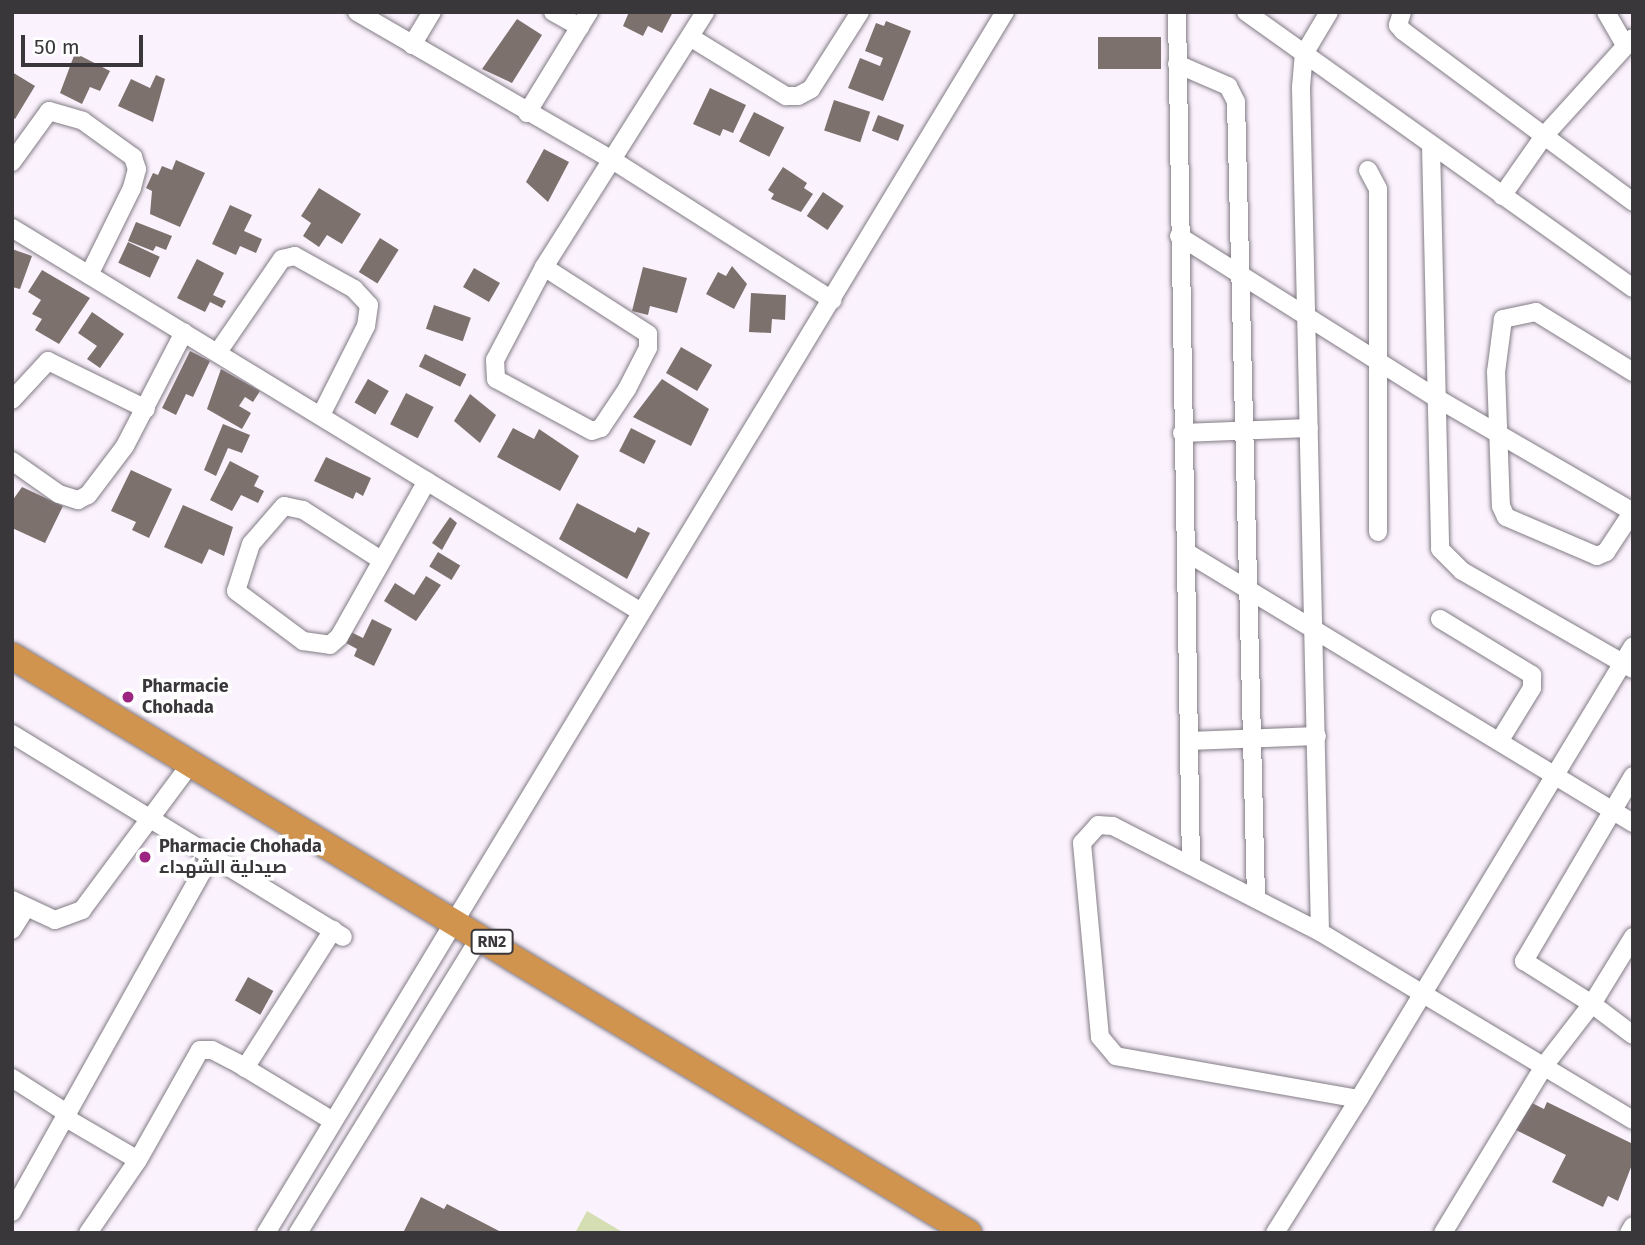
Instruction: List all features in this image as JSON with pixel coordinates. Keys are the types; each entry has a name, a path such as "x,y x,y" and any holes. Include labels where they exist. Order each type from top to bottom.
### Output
{"highway":[{"name":"RN2","path":"12,656 454,918 969,1233"}],"street":[{"path":"357,12 527,113 614,161 832,300"},
{"path":"412,45 432,12"},
{"path":"527,113 584,20 553,12"},
{"path":"544,267 648,334 648,348 627,389 601,428 592,432 503,384 494,371 544,267 614,161 705,12"},
{"path":"690,37 786,96 798,96 811,89 860,12"},
{"path":"266,1233 331,1120 1006,12"},
{"path":"1177,12 1191,864"},
{"path":"1246,12 1633,288"},
{"path":"1320,932 1316,634 1304,312 1304,54 1329,12"},
{"path":"1402,12 1398,25 1403,31 1633,202"},
{"path":"1502,196 1544,136 1628,40 1606,12"},
{"path":"1177,64 1234,93 1248,431 1256,899"},
{"path":"12,162 49,111 83,121 133,157 138,169 132,188 89,275"},
{"path":"1431,145 1437,533 1444,555 1462,571 1628,666"},
{"path":"1368,170 1378,189 1378,532"},
{"path":"12,228 641,612"},
{"path":"1180,236 1377,357 1433,396 1499,431 1633,512 1606,552 1597,556 1513,524 1501,506 1499,431 1498,339 1503,319 1517,313 1536,312 1554,319 1633,372"},
{"path":"218,352 282,258 295,256 354,289 369,304 366,326 321,415"},
{"path":"12,461 59,494 78,499 88,495 111,465 146,409 184,332"},
{"path":"12,400 48,361 146,409"},
{"path":"1182,433 1309,428"},
{"path":"381,560 303,510 284,506 250,544 236,591 303,641 330,645 381,560 427,481"},
{"path":"1186,552 1316,634 1500,740 1633,823"},
{"path":"1440,619 1532,675 1529,695 1500,740"},
{"path":"1275,1233 1359,1099 1554,774 1628,666 1633,646"},
{"path":"12,734 213,853 338,933 245,1068"},
{"path":"1189,741 1317,736"},
{"path":"12,930 19,904 55,920 76,915 105,883 192,762"},
{"path":"1633,776 1524,961 1592,1004 1633,1034"},
{"path":"1359,1099 1116,1056 1100,1037 1082,843 1087,831 1113,826 1320,932 1633,1119"},
{"path":"12,1212 213,853"},
{"path":"298,1233 481,935"},
{"path":"1443,1233 1544,1066 1592,1004 1633,937"},
{"path":"88,1233 138,1160 195,1053 212,1050 331,1120"},
{"path":"12,1079 138,1160"},
{"path":"1629,1233 1633,1226"}],"green space":[{"path":"587,1211 624,1233 575,1233"}],"building":[{"path":"629,12 673,12 662,33 648,26 643,36 623,26"},
{"path":"517,19 542,35 512,83 482,69"},
{"path":"886,21 911,31 883,101 848,88 860,58 880,66 883,58 865,51 876,23 884,26"},
{"path":"1098,37 1161,37 1161,69 1098,69"},
{"path":"75,53 110,71 100,91 90,87 82,104 60,93"},
{"path":"12,72 35,86 15,119 12,117"},
{"path":"156,75 165,79 153,122 118,106 131,79 150,88"},
{"path":"710,88 746,105 733,133 723,129 720,136 693,124"},
{"path":"834,100 870,112 860,142 824,130"},
{"path":"754,112 784,127 769,157 739,141"},
{"path":"878,115 904,125 898,141 872,131"},
{"path":"544,149 569,162 548,202 526,182"},
{"path":"176,160 205,173 180,227 150,214 152,191 146,188 153,173 158,175 162,166 172,170"},
{"path":"783,167 807,183 804,188 813,194 801,212 771,199 774,194 768,190"},
{"path":"319,188 361,214 342,244 327,235 319,247 303,236 311,223 301,216"},
{"path":"823,192 844,206 828,230 807,216"},
{"path":"230,205 252,215 244,231 262,239 256,253 240,246 236,255 212,244"},
{"path":"136,222 172,236 166,250 156,246 153,251 128,241"},
{"path":"380,238 399,250 377,284 359,272"},
{"path":"128,242 160,257 150,278 118,263"},
{"path":"12,249 32,256 20,289 12,287"},
{"path":"197,259 224,273 213,295 226,301 222,308 210,302 205,312 177,298"},
{"path":"732,266 747,284 734,309 706,294 718,272 726,276"},
{"path":"643,267 687,278 677,313 650,306 648,315 632,311"},
{"path":"474,268 500,283 489,302 463,287"},
{"path":"42,270 90,298 59,344 35,330 42,319 32,314 41,300 28,292"},
{"path":"751,293 786,295 785,320 772,319 771,333 749,332"},
{"path":"434,305 471,318 463,341 426,329"},
{"path":"92,312 124,334 100,368 87,359 97,346 78,333"},
{"path":"681,347 712,365 697,391 666,373"},
{"path":"190,351 210,361 193,397 186,394 176,415 162,408"},
{"path":"425,354 466,374 460,387 419,367"},
{"path":"221,369 260,391 253,402 245,397 239,406 251,413 242,429 207,409"},
{"path":"368,379 389,391 375,414 354,402"},
{"path":"662,379 709,409 691,446 633,417"},
{"path":"406,393 434,407 418,438 390,424"},
{"path":"470,394 496,415 480,443 454,421"},
{"path":"223,424 250,435 242,453 228,448 216,476 204,470"},
{"path":"513,428 534,439 539,429 579,456 560,491 497,457"},
{"path":"631,428 656,441 644,464 619,451"},
{"path":"326,457 371,478 363,496 356,492 353,499 314,481"},
{"path":"230,461 259,476 254,486 264,491 258,503 241,495 232,511 210,500"},
{"path":"131,470 172,489 149,538 132,530 136,522 111,511"},
{"path":"22,487 63,506 45,543 12,528 12,501"},
{"path":"577,503 635,533 638,527 650,533 627,579 559,539"},
{"path":"183,505 233,527 224,556 209,549 202,564 164,547"},
{"path":"450,517 457,523 442,550 432,543"},
{"path":"438,552 460,565 452,580 429,567"},
{"path":"426,576 441,585 416,621 384,601 395,583 414,595"},
{"path":"372,619 392,629 374,666 354,656 357,649 346,643 351,632 363,638"},
{"path":"248,977 273,991 260,1015 235,1001"},
{"path":"1530,1102 1544,1109 1547,1102 1633,1144 1633,1162 1618,1201 1608,1196 1603,1207 1552,1182 1566,1155 1516,1130"},
{"path":"421,1197 444,1209 447,1204 503,1233 403,1233"}],"place":[{"name":"Pharmacie Chohada","path":"128,697"},
{"name":"Pharmacie Chohada صيدلية الشهداء","path":"145,857"}]}
